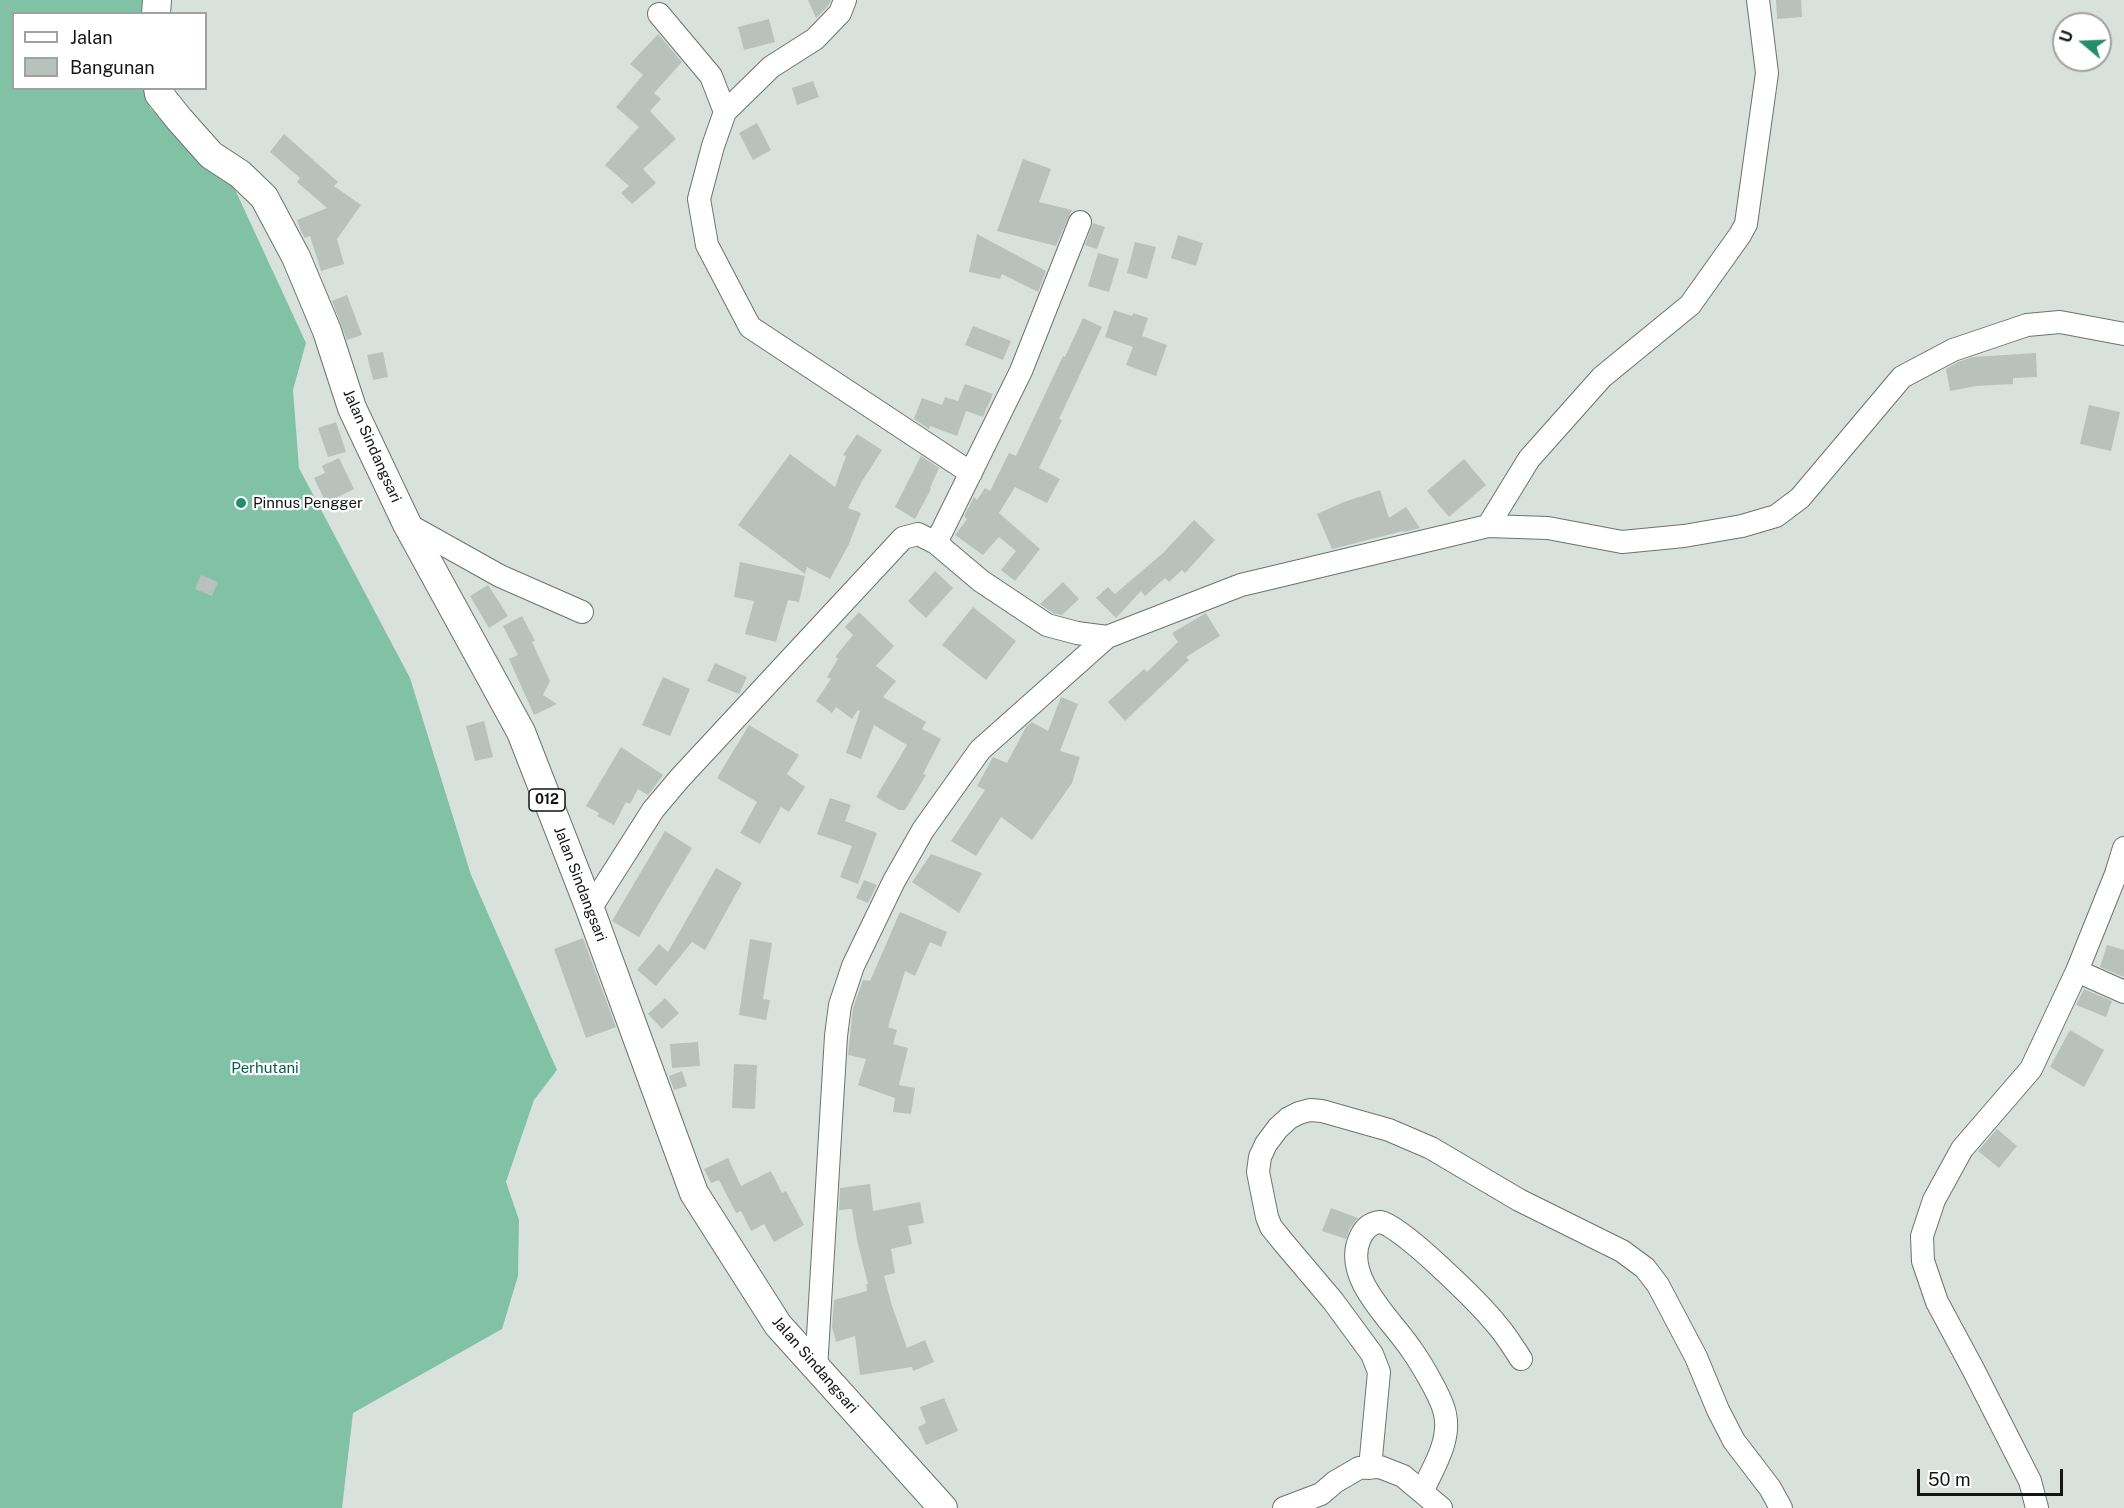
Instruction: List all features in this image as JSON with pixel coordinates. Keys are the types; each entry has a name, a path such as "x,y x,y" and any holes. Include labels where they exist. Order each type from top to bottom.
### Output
{"main road":[{"name":"Jalan Sindangsari","path":"158,90 178,119 210,155 240,174 264,197 296,257 327,331 352,408 407,524 521,732 590,909 694,1192 778,1325 943,1508"}],"street":[{"path":"845,0 840,13 815,39 771,67 725,112 699,199 707,245 750,327 970,473"},
{"path":"1488,526 1529,459 1602,377 1690,305 1746,224 1767,73 1758,0"},
{"path":"659,14 711,76 725,112"},
{"path":"936,543 1021,371 1080,222"},
{"path":"816,1369 836,1036 840,1005 853,966 894,881 923,830 980,750 1107,637 1241,585 1488,526 1548,528 1622,542 1684,536 1742,526 1776,516 1800,498 1902,377 1943,356 2027,325 2060,322 2124,334"},
{"path":"407,524 500,576 582,612"},
{"path":"590,909 653,810 872,569 903,538 918,534 936,543 981,581 1047,626 1107,637"},
{"path":"2037,1508 2030,1481 1937,1302 1923,1261 1922,1236 1934,1200 1962,1149 2031,1069 2078,970 2124,848"},
{"path":"2078,970 2124,992"},
{"path":"1370,1468 1379,1372 1377,1365 1372,1354 1333,1300 1271,1227 1260,1190 1258,1163 1266,1144 1289,1118 1310,1110 1322,1111 1389,1130 1431,1148 1519,1200 1622,1251 1645,1268 1658,1285 1696,1357 1734,1441 1770,1488 1781,1508"},
{"path":"1422,1492 1445,1437 1445,1412 1412,1349 1364,1287 1355,1253 1366,1227 1380,1222 1395,1227 1456,1281 1497,1325 1521,1359"},
{"path":"1284,1508 1321,1494 1335,1482 1359,1468 1380,1467 1403,1476 1441,1508"}],"green space":[{"name":"Perhutani","path":"0,0 142,0 143,12 12,12 12,90 148,90 150,108 232,183 306,343 293,390 299,468 410,678 471,875 557,1070 534,1100 506,1182 519,1220 518,1276 502,1329 353,1413 342,1508 0,1508"}],"building":[{"path":"808,0 831,0 816,18"},
{"path":"1776,0 1801,0 1802,17 1777,19"},
{"path":"769,19 775,42 744,50 738,27"},
{"path":"658,34 682,62 654,93 661,99 650,111 676,139 643,169 656,183 632,204 621,193 629,186 605,165 639,127 616,107 643,75 630,64"},
{"path":"813,81 819,97 797,105 792,88"},
{"path":"757,123 771,150 753,160 739,133"},
{"path":"284,134 338,182 334,186 361,205 337,239 344,264 321,271 310,236 305,238 301,231 297,220 327,208 297,182 300,178 270,152"},
{"path":"1023,159 1051,169 1039,202 1072,210 1056,246 997,231"},
{"path":"1093,223 1105,227 1097,249 1085,245"},
{"path":"977,234 1046,271 1038,292 1002,274 1000,279 969,272"},
{"path":"1178,235 1203,243 1196,266 1171,258"},
{"path":"1135,242 1156,247 1147,279 1127,273"},
{"path":"1098,253 1119,259 1109,292 1088,286"},
{"path":"347,295 362,335 347,340 332,301"},
{"path":"1114,310 1148,318 1142,336 1167,345 1156,376 1126,365 1133,347 1105,337"},
{"path":"1083,318 1102,327 1039,468 1060,479 1047,503 1015,487 999,513 1040,549 1015,581 1001,570 1016,551 999,537 983,555 955,535 967,519 964,516 974,497 977,500 985,488 990,491 1009,453 1016,456"},
{"path":"973,326 1011,341 1003,360 965,345"},
{"path":"383,352 388,377 373,380 367,355"},
{"path":"2036,353 2037,377 2013,378 2013,384 1976,386 1950,391 1946,369 1958,362 1973,357"},
{"path":"965,384 993,394 983,417 966,411 957,436 930,426 929,429 914,419 922,398 942,405 945,397 958,401"},
{"path":"2089,405 2120,412 2111,451 2080,444"},
{"path":"336,422 346,452 328,457 318,428"},
{"path":"857,434 882,450 848,508 861,513 849,544 830,579 807,567 805,574 738,525 790,454 835,487 846,456 843,455"},
{"path":"921,456 939,468 915,519 895,507"},
{"path":"339,458 354,489 326,503 314,478 325,473 322,466"},
{"path":"1464,459 1486,485 1449,517 1427,491"},
{"path":"1380,490 1389,518 1406,507 1420,528 1332,549 1317,514"},
{"path":"1194,520 1215,540 1185,573 1182,570 1169,582 1165,578 1145,596 1141,591 1116,618 1096,598 1108,587 1115,594 1163,553"},
{"path":"740,562 805,576 799,602 788,600 776,642 745,634 754,601 734,597"},
{"path":"935,571 953,588 926,618 908,601"},
{"path":"201,575 218,582 212,596 195,589"},
{"path":"1063,582 1079,599 1062,615 1053,613 1040,604"},
{"path":"488,585 508,616 489,628 470,596"},
{"path":"973,607 1016,641 986,680 942,645"},
{"path":"859,612 894,646 876,666 896,681 883,697 926,722 922,729 941,739 923,774 926,775 905,810 899,810 876,797 907,745 874,725 861,759 846,753 860,711 858,710 852,719 836,707 832,713 816,701 831,679 827,677 838,659 835,657 853,635 845,627"},
{"path":"1206,613 1220,636 1186,657 1189,660 1125,721 1108,702 1144,669 1147,672 1178,642 1172,633"},
{"path":"522,616 535,641 532,642 550,681 543,695 557,704 534,715 509,659 518,655 503,626"},
{"path":"715,663 747,677 739,694 707,681"},
{"path":"663,677 690,689 670,736 642,725"},
{"path":"1061,697 1078,704 1060,751 1080,757 1072,783 1032,840 1001,817 976,856 951,841 985,790 977,786 993,757 1007,763 1026,727 1032,722 1048,731"},
{"path":"484,721 493,757 475,761 466,726"},
{"path":"749,725 799,755 787,774 805,787 789,812 781,807 760,844 740,833 757,802 717,778"},
{"path":"621,747 663,775 648,795 638,789 630,804 626,802 614,825 597,816 599,813 586,806"},
{"path":"830,798 851,805 845,821 877,833 858,884 840,877 852,846 817,834"},
{"path":"665,831 692,848 639,937 612,921"},
{"path":"931,854 982,873 959,913 912,882"},
{"path":"716,868 742,883 705,950 692,942 656,986 637,970 659,944 668,952"},
{"path":"864,880 877,885 868,903 856,898"},
{"path":"900,912 947,932 941,947 930,942 915,976 905,971 888,1027 897,1030 893,1044 908,1048 899,1085 915,1088 911,1114 893,1112 895,1098 858,1085 866,1059 848,1055 853,1008 863,980 870,981"},
{"path":"583,938 616,1027 586,1038 554,949"},
{"path":"750,939 772,943 763,999 770,1000 766,1020 739,1015"},
{"path":"2107,945 2124,950 2124,977 2100,967"},
{"path":"2084,989 2112,1001 2106,1017 2076,1005"},
{"path":"665,998 679,1013 662,1029 648,1014"},
{"path":"2070,1030 2104,1050 2084,1087 2050,1067"},
{"path":"698,1042 700,1066 672,1068 670,1044"},
{"path":"734,1064 757,1065 755,1109 732,1108"},
{"path":"682,1071 687,1086 674,1090 669,1076"},
{"path":"1997,1129 2017,1146 1999,1168 1978,1151"},
{"path":"728,1158 741,1186 771,1171 782,1193 786,1191 804,1225 774,1242 764,1224 751,1231 741,1211 736,1213 719,1180 711,1183 704,1169"},
{"path":"870,1184 873,1211 920,1202 924,1223 908,1226 912,1244 891,1249 895,1273 884,1276 907,1348 925,1340 934,1362 913,1371 912,1367 860,1375 855,1336 836,1342 832,1327 834,1300 867,1291 866,1284 868,1284 852,1209 839,1210 840,1188"},
{"path":"1331,1208 1358,1218 1350,1228 1346,1239 1322,1231"},
{"path":"944,1398 958,1431 926,1445 918,1427 926,1423 920,1407"}],"place":[{"name":"Pinnus Pengger","path":"241,503"}]}
